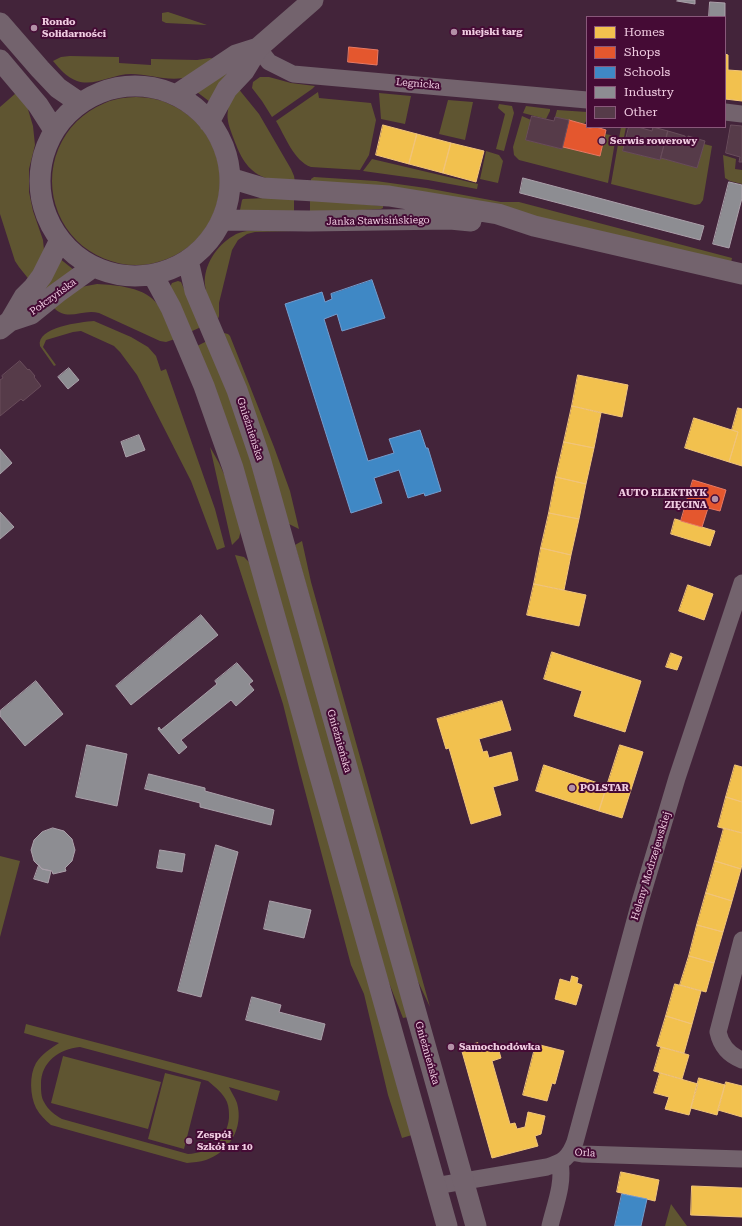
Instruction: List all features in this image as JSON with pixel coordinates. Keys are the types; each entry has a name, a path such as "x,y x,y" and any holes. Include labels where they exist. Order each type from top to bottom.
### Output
{"street":[{"path":"209,122 227,89 244,71 258,48 313,0"},
{"path":"0,23 58,88 80,103"},
{"path":"176,95 236,55 258,48"},
{"name":"Legnicka","path":"258,48 269,62 293,74 586,100"},
{"path":"0,60 38,105 54,130"},
{"path":"137,86 157,88 176,95 194,107 209,122 218,134 224,148 229,163 230,178 228,200 222,220 202,249 188,260 171,269 153,275 132,277 112,274 93,267 75,256 60,240 48,220 41,198 40,174 44,151 54,130 66,115 80,103 98,93 117,87 137,86"},
{"path":"726,112 742,114"},
{"name":"Janka Stawisińskiego","path":"230,178 263,188 360,194 425,202 498,214 534,226 742,274"},
{"name":"Janka Stawisińskiego","path":"222,220 450,220 534,226"},
{"name":"Połczyńska","path":"5,325 24,297 42,276 60,240"},
{"name":"Gnieźnieńska","path":"188,260 195,291 237,390 258,452 476,1226"},
{"name":"Połczyńska","path":"5,325 31,314 93,267"},
{"path":"153,275 171,308 204,386 233,468 447,1226"},
{"name":"Heleny Modrzejewskiej","path":"550,1226 566,1157 575,1142 640,902 677,778 742,583"},
{"path":"742,940 718,1032 720,1041 728,1052 742,1060"},
{"name":"Orla","path":"435,1186 547,1167 566,1157 582,1154 742,1158"}],"shaded area":[{"path":"168,12 207,25 166,23 162,21 162,13"},
{"path":"61,57 119,57 119,63 151,65 151,59 214,59 183,78 170,79 131,74 97,81 83,82 77,81 70,77 53,61"},
{"path":"225,72 229,77 214,105 197,92"},
{"path":"260,77 269,77 291,83 315,86 272,117 252,88 253,82"},
{"path":"237,87 259,114 291,169 295,182 265,178 255,173 243,160 233,137 228,117 229,104"},
{"path":"318,92 319,98 371,103 376,120 369,155 360,170 311,167 305,164 290,147 276,121"},
{"path":"16,93 27,106 33,126 35,145 29,169 29,192 33,211 43,240 44,250 31,282 15,261 0,214 0,107"},
{"path":"379,93 411,96 405,124 381,119"},
{"path":"136,97 160,101 175,107 189,116 201,128 210,142 216,157 220,181 216,205 210,220 201,234 189,246 175,255 160,261 136,265 112,261 97,255 83,246 71,234 62,220 56,205 52,181 56,157 62,142 71,128 83,116 97,107 112,101"},
{"path":"448,100 473,102 465,140 439,134"},
{"path":"499,104 512,106 514,113 504,151 496,149 505,114 498,108"},
{"path":"526,106 550,109 550,111 546,119 523,113"},
{"path":"557,110 586,112 586,121 584,124 555,117"},
{"path":"522,116 531,120 526,140 562,149 563,147 600,156 605,134 616,136 608,183 519,160 514,155 513,147"},
{"path":"621,128 626,128 624,137 626,138 623,151 660,160 661,158 697,168 704,144 712,146 703,200 700,204 695,205 611,184"},
{"path":"486,151 499,155 503,161 498,183 480,179"},
{"path":"723,155 736,159 735,169 742,170 742,184 725,178"},
{"path":"372,159 478,184 477,189 428,180 363,171"},
{"path":"314,177 376,181 426,188 501,202 519,202 732,258 731,263 311,182 311,179"},
{"path":"294,198 294,213 240,210 243,199"},
{"path":"310,199 383,206 383,208 310,213"},
{"path":"247,231 293,231 255,232 247,234 238,240 232,250 219,303 218,319 207,294 205,285 206,271 212,257 227,240 235,235"},
{"path":"59,258 74,270 42,295"},
{"path":"178,281 181,282 201,327 190,332 170,287 172,283"},
{"path":"97,284 121,286 146,294 158,305 175,339 166,342 160,341 99,313 87,312 70,315 59,312 53,307 81,287"},
{"path":"94,321 131,337 148,347 156,356 161,371 166,369 215,509 225,547 217,550 191,481 137,375 120,352 114,346 81,331 73,332 46,340 43,347 56,365 54,366 40,346 41,340 45,334 52,330 70,324"},
{"path":"224,333 230,336 274,447 290,491 299,529 289,524 223,334"},
{"path":"207,341 237,413 408,1017 403,1018 383,968 197,346"},
{"path":"210,447 229,485 241,530 239,538 232,545"},
{"path":"302,541 311,582 430,1007 413,971 295,545"},
{"path":"235,555 244,557 251,564 412,1135 402,1138 388,1095 364,994 351,965 283,704"},
{"path":"0,856 20,861 0,937"},
{"path":"26,1024 280,1091 277,1101 229,1087 237,1103 239,1112 233,1138 222,1151 214,1156 204,1161 187,1163 51,1125 36,1108 32,1098 31,1079 38,1060 59,1043 24,1033","holes":["80,1047 208,1081 221,1093 227,1102 229,1108 228,1126 225,1133 216,1144 203,1151 188,1154 62,1119 54,1114 48,1107 43,1100 41,1091 42,1076 48,1063 58,1054 72,1048"]},
{"path":"63,1056 161,1082 148,1129 51,1103"},
{"path":"165,1073 201,1082 184,1149 148,1139"},
{"path":"671,1204 687,1226 665,1226"}],"building: Homes":[{"path":"726,54 728,55 728,70 742,71 742,101 726,99"},
{"path":"383,125 417,134 409,164 376,155"},
{"path":"417,134 451,143 443,173 409,164"},
{"path":"451,143 484,151 476,182 443,173"},
{"path":"578,375 628,385 622,417 572,406"},
{"path":"572,406 601,413 594,448 564,442"},
{"path":"738,408 742,409 742,466 729,462 738,432 732,430"},
{"path":"694,418 738,432 729,462 685,448"},
{"path":"564,442 594,448 586,484 556,477"},
{"path":"556,477 586,484 579,519 549,513"},
{"path":"549,513 579,519 571,555 541,548"},
{"path":"675,519 715,531 710,546 671,534"},
{"path":"541,548 571,555 564,590 534,584"},
{"path":"534,584 586,595 579,626 527,615"},
{"path":"688,585 713,594 704,620 679,611"},
{"path":"552,652 641,681 625,732 574,716 582,691 544,679"},
{"path":"671,653 682,657 677,670 666,667"},
{"path":"502,701 511,730 479,739 483,752 487,751 489,758 511,752 518,780 493,787 501,815 471,824 449,748 446,749 437,719"},
{"path":"620,745 643,752 622,818 599,811"},
{"name":"POLSTAR","path":"544,765 607,786 599,811 536,791"},
{"path":"735,765 742,767 742,802 726,797"},
{"path":"726,797 742,802 742,833 718,827"},
{"path":"724,828 742,833 741,869 715,861"},
{"path":"715,861 741,869 732,901 706,893"},
{"path":"706,893 732,901 723,932 697,925"},
{"path":"697,925 723,932 714,963 689,956"},
{"path":"689,956 714,963 706,992 680,985"},
{"path":"572,976 578,978 577,983 582,985 576,1005 555,999 560,979 570,982"},
{"path":"675,984 701,991 692,1024 666,1016"},
{"path":"666,1016 692,1024 684,1053 657,1046"},
{"path":"478,1043 480,1049 497,1044 501,1058 492,1061 510,1124 515,1123 517,1129 525,1127 528,1112 545,1116 541,1134 535,1136 538,1146 492,1158 461,1048"},
{"path":"536,1044 564,1051 555,1084 552,1083 547,1101 523,1095"},
{"path":"661,1047 689,1055 682,1079 654,1071"},
{"path":"660,1073 698,1084 689,1115 665,1109 669,1097 654,1093"},
{"path":"699,1078 725,1085 717,1115 691,1108"},
{"path":"726,1082 742,1086 742,1117 718,1110"},
{"path":"621,1172 659,1180 655,1201 617,1192"},
{"path":"692,1186 742,1188 742,1217 691,1215"}],"building: Shops":[{"path":"349,47 378,50 377,65 348,62"},
{"path":"569,120 586,125 586,128 599,128 606,130 600,156 563,147"},
{"path":"693,480 726,490 720,511 708,508 702,527 681,521"}],"building: Schools":[{"path":"372,280 385,318 342,331 337,314 324,319 368,461 394,453 389,439 420,430 426,448 428,448 441,491 425,496 424,493 408,498 399,470 374,478 382,503 351,513 285,304 322,292 325,302 332,299 331,294"},
{"path":"622,1194 647,1199 641,1226 615,1226"}],"building: Industry":[{"path":"695,0 695,4 677,1"},
{"path":"710,2 725,3 725,16 709,16"},
{"path":"523,178 704,226 700,240 520,193"},
{"path":"729,182 742,185 742,198 729,248 713,244"},
{"path":"69,368 79,380 68,389 58,377"},
{"path":"139,435 145,450 126,457 121,442"},
{"path":"0,449 12,463 0,474"},
{"path":"0,512 14,527 0,539"},
{"path":"201,615 218,635 131,705 116,686"},
{"path":"237,663 253,681 249,684 254,690 236,706 231,700 181,740 187,747 179,754 158,729 159,727 161,730 217,684 215,681"},
{"path":"36,681 63,714 25,746 0,716 0,711"},
{"path":"87,745 127,754 117,806 76,797"},
{"path":"149,774 205,788 205,791 274,810 271,825 200,807 200,803 145,789"},
{"path":"53,828 64,831 72,839 75,850 72,861 65,868 66,871 53,874 52,871 42,869 34,861 31,850 34,840 42,832"},
{"path":"216,845 238,852 201,997 178,991"},
{"path":"160,850 185,854 182,872 157,868"},
{"path":"39,865 42,869 51,871 48,883 34,879"},
{"path":"270,901 311,910 304,938 264,929"},
{"path":"252,997 281,1005 279,1012 325,1024 321,1040 246,1020"}],"building: Other":[{"path":"532,116 554,121 555,117 569,120 562,149 526,140"},
{"path":"731,125 742,126 742,162 739,162 740,157 726,153"},
{"path":"629,128 642,128 652,131 653,128 657,128 668,131 660,160 623,151"},
{"path":"668,131 688,138 688,136 705,141 697,168 661,158"},
{"path":"20,361 35,376 34,377 41,386 23,401 21,399 0,416 0,380 3,378 2,376"}],"place":[{"name":"Rondo Solidarności","path":"34,28"},
{"name":"miejski targ","path":"454,32"},
{"name":"Serwis rowerowy","path":"602,141"},
{"name":"AUTO ELEKTRYK ZIĘCINA","path":"715,499"},
{"name":"POLSTAR","path":"572,788"},
{"name":"Samochodówka","path":"451,1047"},
{"name":"Zespół Szkół nr 10","path":"189,1141"}]}
